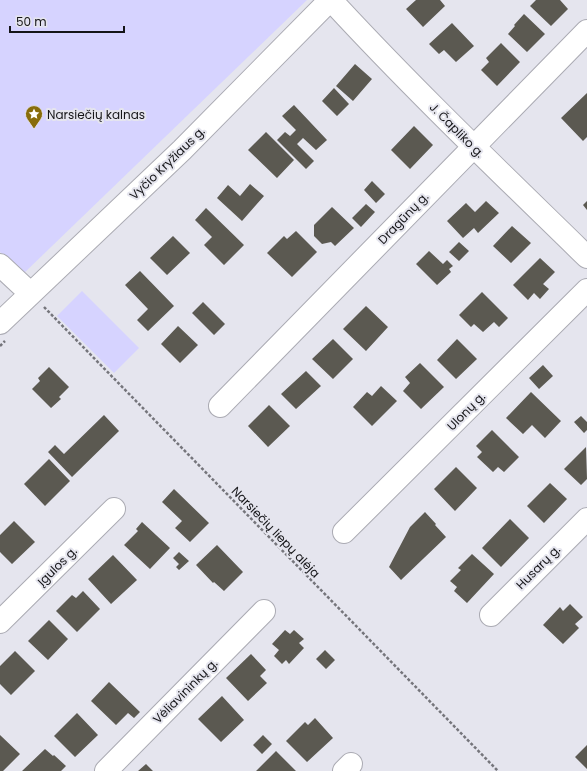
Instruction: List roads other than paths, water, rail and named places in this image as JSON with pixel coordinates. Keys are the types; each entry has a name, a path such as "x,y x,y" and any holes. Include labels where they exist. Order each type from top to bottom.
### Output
{"street":[{"name":"J. Čapliko g.","path":"331,0 388,60 587,257"},
{"name":"Vyčio Kryžiaus g.","path":"0,323 36,299 176,155 331,0"},
{"name":"Dragūnų g.","path":"220,406 587,31"},
{"path":"0,265 36,299"},
{"name":"Ulonų g.","path":"344,532 587,290"},
{"name":"Įgulos g.","path":"0,622 114,509"},
{"name":"Husarų g.","path":"490,615 587,519"},
{"name":"Vėliavininkų g.","path":"106,771 264,611"}],"place":[{"name":"Narsiečių kalnas","path":"34,129"}]}
